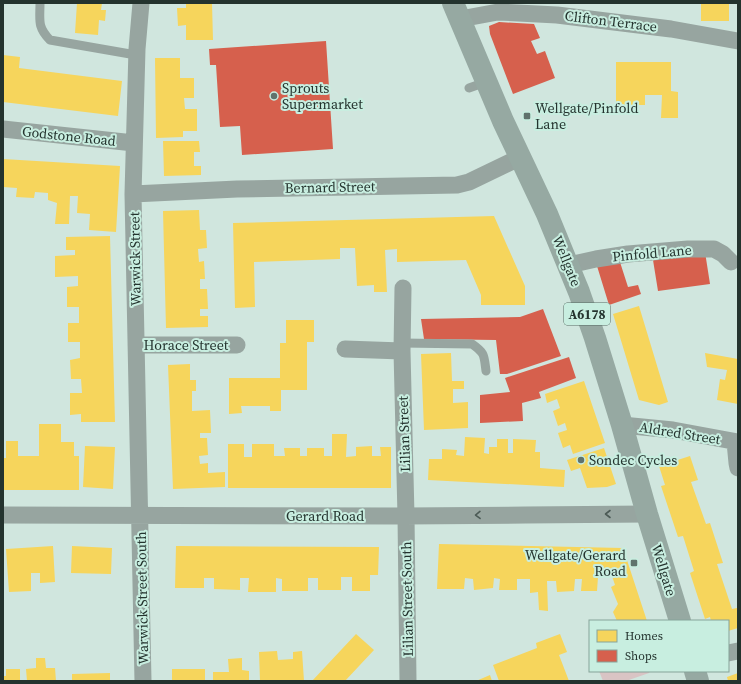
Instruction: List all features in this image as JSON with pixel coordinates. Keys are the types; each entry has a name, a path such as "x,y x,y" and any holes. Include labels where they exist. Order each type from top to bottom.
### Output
{"main road":[{"name":"Wellgate","path":"456,11 477,85 503,122 521,157 569,265 579,292 622,424 647,514 680,620"}],"street":[{"name":"Warwick Street","path":"140,3 136,55 134,143 136,345 140,516"},
{"name":"Clifton Terrace","path":"456,11 557,15 671,29 738,42"},
{"name":"Godstone Road","path":"3,129 134,143"},
{"name":"Bernard Street","path":"134,194 237,189 457,185 469,182 521,157"},
{"name":"Pinfold Lane","path":"569,265 628,254 688,248 714,249 723,254 731,262"},
{"name":"Lilian Street","path":"403,288 402,347 406,516"},
{"name":"Horace Street","path":"136,345 237,345"},
{"path":"345,349 402,347"},
{"name":"Aldred Street","path":"622,424 673,430 737,442"},
{"path":"737,442 736,462 738,468"},
{"name":"Gerard Road","path":"3,514 140,516 647,514"},
{"name":"Warwick Street South","path":"140,516 143,681"},
{"name":"Lilian Street South","path":"406,516 408,681"}],"lane":[{"path":"40,3 40,27 50,40 136,55"},
{"path":"402,347 472,344 481,350 484,356 486,371"}],"shaded area":[{"path":"599,672 650,672 626,681 603,681"}],"building: Homes":[{"path":"77,3 102,3 101,10 106,10 105,21 99,20 98,35 75,33"},
{"path":"186,3 212,3 213,40 186,40 186,25 178,26 177,8 186,8"},
{"path":"701,3 729,3 729,21 701,21"},
{"path":"3,55 20,57 19,68 122,81 118,116 3,102"},
{"path":"155,58 180,58 180,78 194,78 194,98 184,98 185,109 197,109 197,131 183,131 183,137 156,138"},
{"path":"616,62 671,62 671,91 678,92 678,118 661,118 662,95 645,95 645,105 616,105"},
{"path":"163,141 199,141 200,152 194,152 194,166 201,166 201,175 164,176"},
{"path":"3,159 120,166 116,232 89,230 90,214 77,213 78,196 70,196 69,224 55,224 57,203 48,200 48,193 35,192 34,198 16,197 17,188 3,187"},
{"path":"199,210 200,230 206,230 207,248 198,249 199,262 204,261 205,279 200,279 200,289 207,289 208,309 200,309 200,316 208,316 208,327 166,328 163,211"},
{"path":"494,216 525,286 525,305 481,305 481,295 466,260 397,262 397,249 385,250 387,292 374,292 374,285 357,286 355,248 340,248 340,259 254,262 255,307 235,308 233,223"},
{"path":"110,236 115,422 81,422 81,414 70,415 70,393 82,393 81,379 71,379 70,360 80,358 80,342 68,342 68,323 79,323 79,307 67,307 67,287 78,286 78,276 55,277 55,256 75,255 75,250 66,250 66,237"},
{"path":"639,306 668,402 659,405 639,400 613,314"},
{"path":"286,320 314,320 314,342 307,342 307,390 281,390 281,411 270,411 270,406 241,406 242,413 229,414 229,378 280,378 280,343 286,343"},
{"path":"451,353 452,381 464,381 464,389 453,389 453,403 468,402 468,428 424,430 421,354"},
{"path":"705,353 738,359 738,404 717,400 720,379 725,380 727,370 707,367"},
{"path":"190,364 190,380 196,380 196,391 192,391 192,411 210,410 211,433 200,433 200,438 207,438 208,455 199,456 200,464 208,463 208,473 225,472 225,487 173,489 168,365"},
{"path":"584,381 605,443 573,454 570,445 563,448 558,433 567,430 565,423 558,426 553,411 560,408 557,399 547,403 545,394"},
{"path":"39,424 61,424 61,442 74,442 74,456 79,456 79,490 3,490 3,458 6,458 6,441 18,441 18,456 39,456"},
{"path":"332,434 347,434 346,457 356,456 356,447 372,446 372,456 381,456 380,447 391,447 391,488 228,488 228,444 244,444 244,457 252,457 252,444 274,444 274,456 285,456 284,448 300,448 300,456 307,456 307,448 324,448 324,456 332,456"},
{"path":"465,437 485,438 484,453 489,454 489,447 497,447 497,439 508,439 508,453 513,453 513,439 536,440 535,452 540,452 540,468 565,470 564,487 428,480 429,459 442,459 442,449 457,450 456,455 464,456"},
{"path":"85,446 115,447 113,489 83,487"},
{"path":"604,448 616,484 607,487 587,488 580,468 571,471 567,460"},
{"path":"690,456 698,480 691,482 706,524 710,523 723,563 717,564 732,609 737,608 738,611 738,628 729,631 729,620 711,620 710,617 705,619 690,573 694,571 683,536 678,537 661,486 665,485 659,466"},
{"path":"439,544 623,548 647,620 617,620 613,612 618,604 611,587 615,585 612,576 598,577 597,591 581,591 582,579 575,579 574,591 557,592 556,581 547,581 548,611 539,610 538,592 530,593 530,579 517,579 517,590 499,590 500,579 494,578 493,588 474,590 473,579 465,578 464,589 437,589"},
{"path":"53,546 55,582 40,583 40,573 31,573 31,591 9,592 6,549"},
{"path":"72,546 112,548 111,574 71,573"},
{"path":"176,546 379,547 378,575 370,575 370,591 352,591 352,577 341,577 341,590 318,590 318,578 308,578 308,591 282,591 282,579 276,578 276,592 248,592 249,578 240,578 240,590 214,589 214,578 204,578 204,588 175,588"},
{"path":"356,634 374,650 345,681 312,681"},
{"path":"560,634 567,652 559,655 569,681 499,681 493,665 537,648 536,643"},
{"path":"277,651 278,660 293,659 293,652 302,651 304,681 260,681 259,652"},
{"path":"36,658 45,658 46,668 55,668 56,681 27,681 26,669 36,668"},
{"path":"242,658 242,670 249,671 249,681 213,681 213,672 229,672 228,659"},
{"path":"6,669 20,669 20,681 3,681 3,676 6,676"},
{"path":"172,669 205,669 205,681 172,681"},
{"path":"110,673 110,681 72,681 72,674"},
{"path":"738,673 738,681 728,681 727,677"},
{"path":"490,675 492,681 476,681"}],"building: Shops":[{"path":"499,22 534,24 540,38 531,41 537,54 545,51 555,78 513,94 490,34 489,26"},
{"name":"Sprouts Supermarket","path":"326,41 333,149 242,155 240,126 220,127 216,65 210,65 209,49"},
{"path":"705,252 710,284 658,291 653,260"},
{"path":"619,259 628,287 638,285 641,294 609,305 597,266"},
{"path":"543,309 561,356 507,374 500,374 496,340 424,339 421,319 520,317"},
{"path":"569,357 576,378 539,392 541,398 522,403 523,421 480,423 480,395 510,392 505,378"}],"place":[{"name":"Sprouts Supermarket","path":"274,96"},
{"name":"Wellgate/Pinfold Lane","path":"527,116"},
{"name":"Sondec Cycles","path":"581,460"},
{"name":"Wellgate/Gerard Road","path":"634,563"}]}
